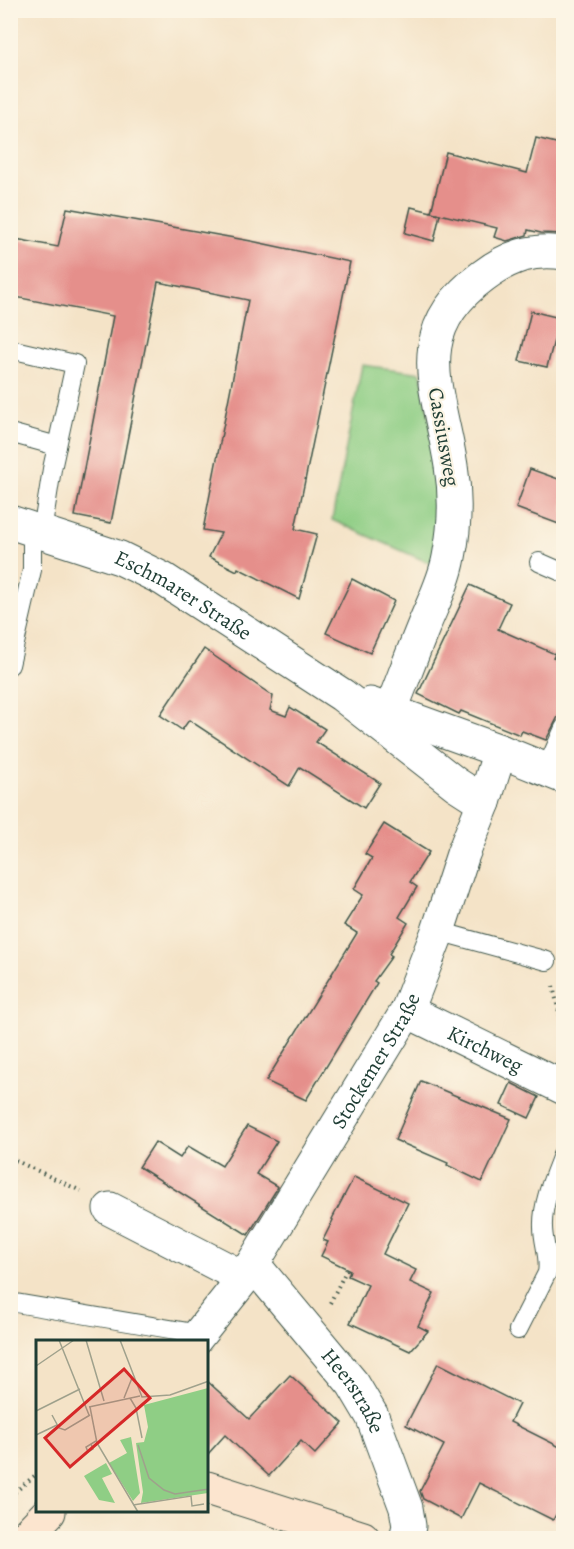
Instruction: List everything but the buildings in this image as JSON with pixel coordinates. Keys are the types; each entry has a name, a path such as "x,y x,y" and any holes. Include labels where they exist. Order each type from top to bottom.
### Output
{"main road":[{"path":"208,1488 363,1539"},
{"path":"24,1539 48,1513"}],"street":[{"name":"Cassiusweg","path":"387,719 449,559 455,495 433,381 435,343 443,319 458,298 499,264 526,253 547,250 564,253"},
{"name":"Eschmarer Straße","path":"28,528 120,558 163,579 342,695 387,719 500,751 555,773"},
{"name":"Eschmarer Straße","path":"387,719 456,784 484,802"},
{"name":"Stockemer Straße","path":"196,1338 249,1271 407,1011 438,931 500,751"},
{"name":"Kirchweg","path":"407,1011 564,1088"},
{"name":"Heerstraße","path":"110,1209 249,1271 353,1384 372,1416 406,1508 409,1526 406,1539"}],"lane":[{"path":"10,349 75,364 57,446 28,528 32,570 10,665"},
{"path":"10,433 57,446"},
{"path":"540,562 564,573"},
{"path":"555,773 564,728"},
{"path":"438,931 547,961"},
{"path":"518,1330 547,1273 549,1263 543,1230 545,1206 564,1150"},
{"path":"10,1302 196,1338"}],"path":[{"path":"547,961 564,1034"},
{"path":"10,1158 99,1200 110,1209"},
{"path":"10,1496 36,1475"}],"green space":[{"path":"362,365 421,373 444,499 434,565 332,520"}]}
